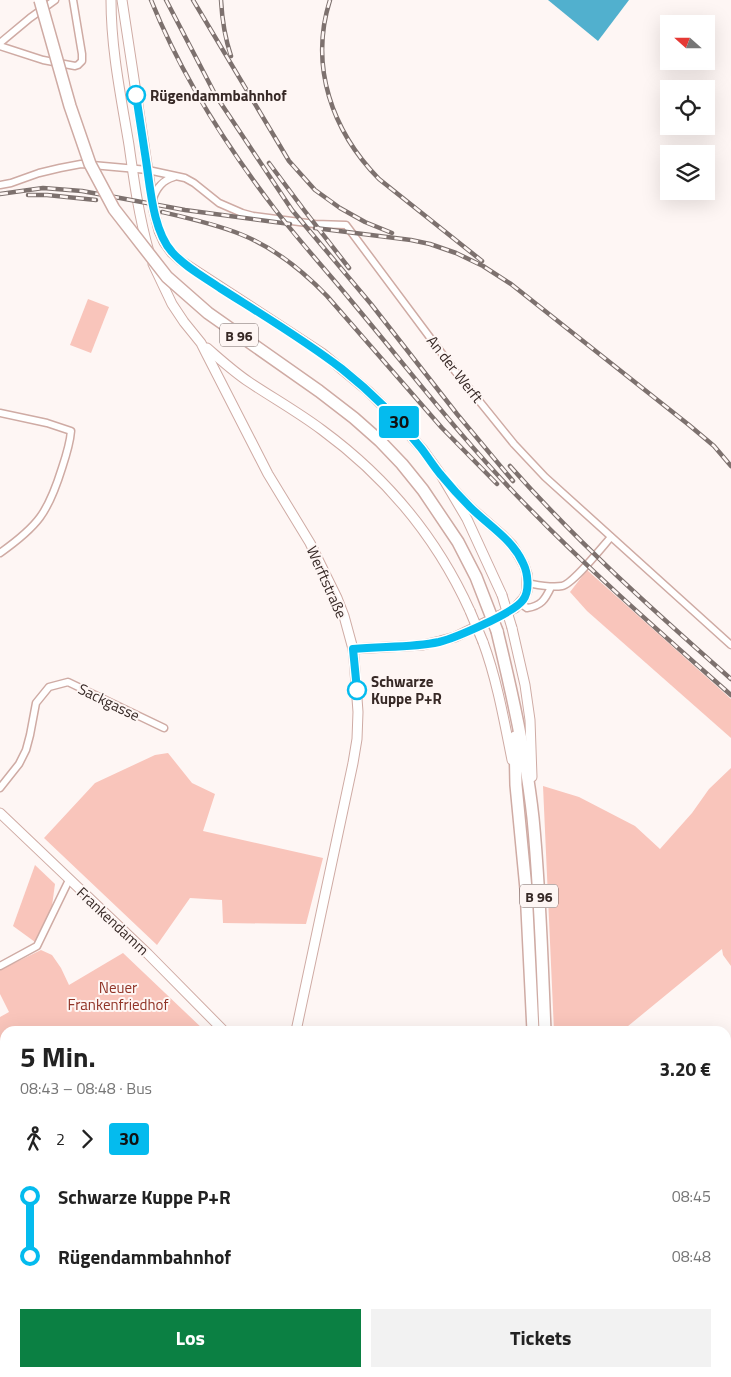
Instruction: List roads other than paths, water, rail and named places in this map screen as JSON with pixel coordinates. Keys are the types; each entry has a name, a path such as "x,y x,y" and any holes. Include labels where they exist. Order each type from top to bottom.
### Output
{"highway":[{"name":"B 96","path":"40,0 70,106 87,156 114,209 167,277 208,313 319,391 380,441 423,490 458,542 476,577 497,631 521,733 533,817 545,1026"},
{"name":"B 96","path":"511,688 516,785 526,889 533,1026"}],"main road":[{"name":"Werftstraße","path":"111,0 114,52 132,168 144,234 156,271 172,304 201,343 268,474 310,543 344,616 353,649 358,712 356,743 297,1026"},
{"path":"122,0 152,201 159,231 164,242 172,253 194,271 295,335 345,371 392,415 423,450 441,475 467,519 502,596 512,628 525,685 530,720 533,817"},
{"path":"201,343 245,379 295,411 352,452 376,474 405,507 430,540 454,578 470,611 489,659 502,709 516,785"},
{"path":"353,649 423,645 454,637 515,608 524,598 527,591 527,574 524,564 512,545 471,508 441,475"},
{"name":"Frankendamm","path":"0,813 148,954 219,1026"}],"street":[{"path":"0,44 54,0"},
{"path":"0,44 43,60 78,65 82,61 82,54 74,0"},
{"name":"An der Werft","path":"0,186 39,173 81,164 132,168 184,178 194,183 219,203 242,214 315,224 346,225 455,371 514,444 545,477 731,645"},
{"path":"152,201 157,190 167,179 173,177 184,178"},
{"path":"0,412 71,431 68,450 48,508 24,536 0,553"},
{"path":"527,583 551,587 563,586 574,579 611,537"},
{"path":"520,604 527,608 536,607 546,598 551,587"},
{"name":"Sackgasse","path":"0,788 23,757 30,736 36,703 49,687 68,682 164,728"},
{"path":"0,966 37,946 70,880"}],"water":[{"path":"548,0 629,0 598,41"}],"railway":[{"path":"151,0 190,82 238,159 284,220 438,406 503,481 551,530 627,602 731,695"},
{"path":"166,0 216,96 292,210 371,304 457,414 513,481"},
{"path":"193,0 289,161 315,190 340,208 365,222 392,233"},
{"path":"221,0 224,28 231,56"},
{"path":"330,0 324,25 322,49 324,73 337,119 349,140 379,179 482,261"},
{"path":"269,163 349,268"},
{"path":"0,194 43,188 82,191 185,210 290,224"},
{"path":"28,195 96,200"},
{"path":"162,212 211,224 240,234 275,252 297,268 327,296 442,428 497,484"},
{"path":"315,228 430,244 456,253 483,266 511,284 689,425 714,446 731,466"},
{"path":"510,466 590,549 645,602 731,679"}],"place":[{"name":"Rügendammbahnhof","path":"136,95"},
{"name":"Schwarze Kuppe P+R","path":"357,690"}],"park label":[{"name":"Neuer Frankenfriedhof","path":"118,996"}]}
